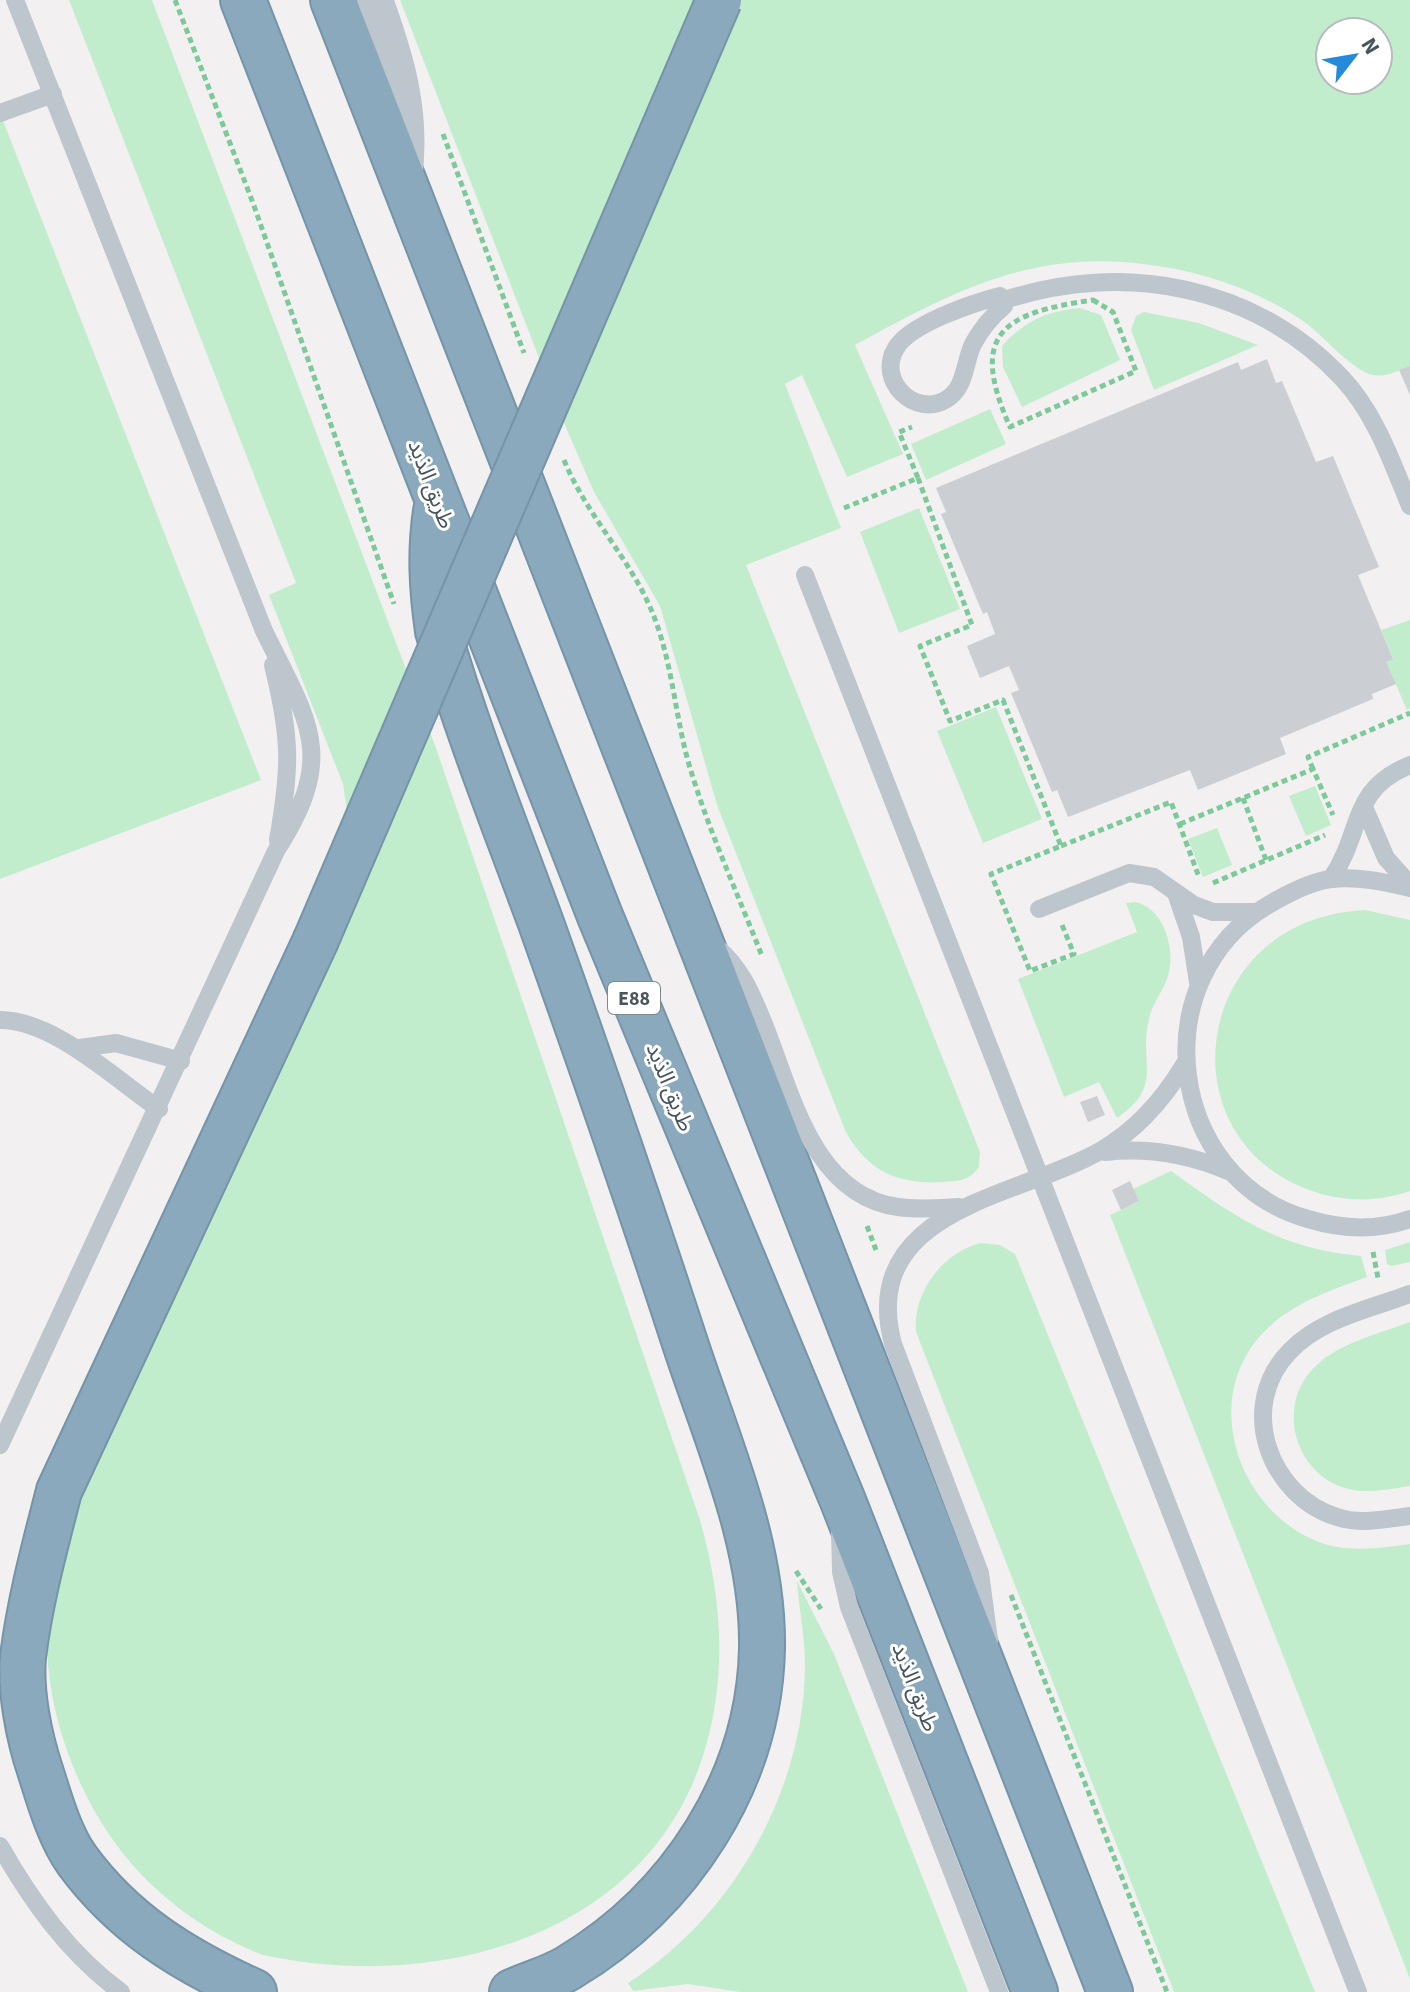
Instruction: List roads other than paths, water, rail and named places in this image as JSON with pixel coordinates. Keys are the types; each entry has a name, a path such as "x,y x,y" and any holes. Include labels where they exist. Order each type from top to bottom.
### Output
{"highway":[{"name":"طريق الذيد","path":"243,0 600,916 843,1501 1035,1992"},
{"path":"333,0 695,935 1110,1992"},
{"path":"254,1992 190,1963 127,1917 75,1858 49,1798 31,1742 23,1660 36,1581 59,1491 315,942 719,0"},
{"path":"438,500 431,544 432,587 442,645 601,1092 735,1495 757,1571 762,1649 751,1727 725,1801 684,1868 630,1925 566,1969 512,1992"}],"street":[{"path":"375,0 398,65 405,98 408,153 404,180"}],"lane":[{"path":"0,1445 159,1109 276,851 289,775 289,735 264,631 15,0"},
{"path":"0,113 53,94"},
{"path":"1005,300 1000,296 972,305 903,339 895,349 890,373 902,395 912,402 936,404 957,390 972,346 1005,300 1079,281 1118,281 1209,295 1259,314 1304,342 1343,379 1374,423 1410,506"},
{"path":"805,575 1358,1992"},
{"path":"1331,879 1353,842 1363,800 1379,780 1410,765"},
{"path":"1363,800 1376,840 1386,858 1410,887"},
{"path":"1046,906 1129,873 1154,877 1176,893 1213,912 1256,912"},
{"path":"1410,887 1381,881 1331,879 1284,896 1256,912 1214,955 1198,982 1185,1037 1184,1065 1191,1103 1207,1140 1230,1172 1259,1197 1293,1215 1330,1225 1368,1228 1410,1219"},
{"path":"1176,893 1191,937 1198,982"},
{"path":"695,935 718,948 748,987 810,1136 834,1175 873,1201 896,1207 959,1207"},
{"path":"0,1020 27,1026 80,1048 107,1074 159,1109"},
{"path":"80,1048 116,1043 181,1061"},
{"path":"990,1687 988,1611 980,1573 888,1325 890,1285 899,1264 912,1246 959,1207 1099,1152 1139,1124 1184,1065"},
{"path":"1099,1152 1153,1150 1192,1158 1230,1172"},
{"path":"1410,1294 1322,1327 1288,1352 1267,1390 1264,1432 1272,1461 1289,1487 1322,1512 1361,1521 1410,1516"},
{"path":"843,1501 839,1537 841,1572 849,1607 999,1992"},
{"path":"0,1846 25,1889 63,1939 121,1992"}]}
